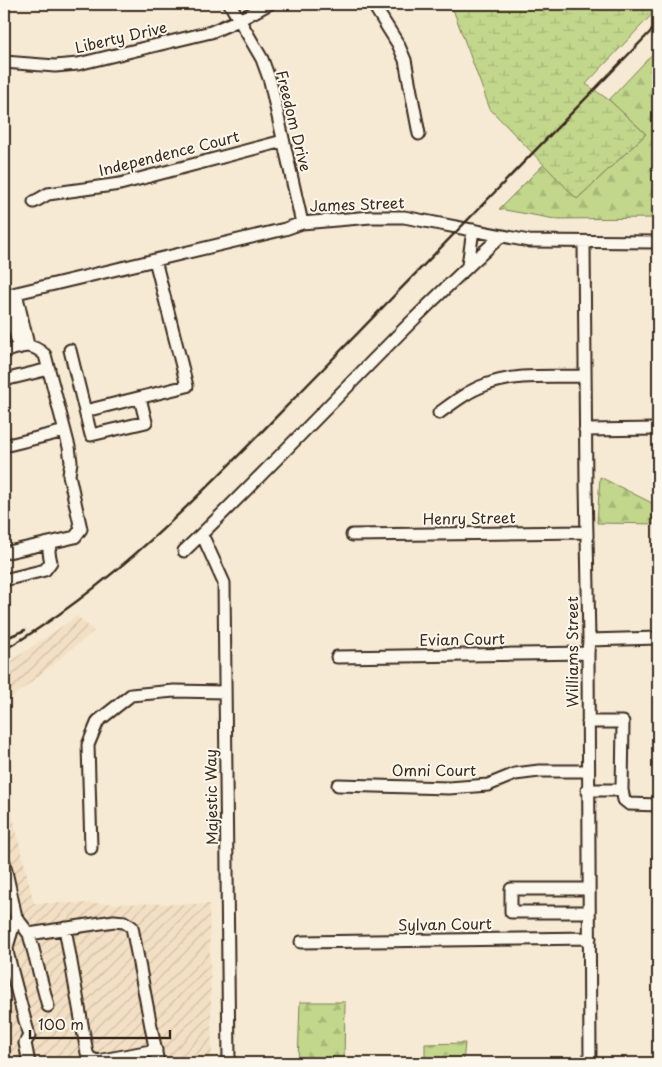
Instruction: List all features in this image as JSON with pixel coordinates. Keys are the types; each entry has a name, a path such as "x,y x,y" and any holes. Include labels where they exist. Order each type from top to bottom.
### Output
{"street":[{"name":"Freedom Drive","path":"230,4 262,59 267,74 302,223"},
{"name":"Liberty Drive","path":"4,62 55,66 78,64 211,32 240,20 269,4"},
{"path":"373,4 398,44 405,60 419,134"},
{"name":"Independence Court","path":"34,202 48,194 120,184 283,140"},
{"name":"James Street","path":"8,295 285,229 302,223 371,217 404,217 529,241 658,242"},
{"path":"468,265 473,230"},
{"path":"184,551 254,483 367,365 468,265 501,236"},
{"name":"Williams Street","path":"584,242 589,640 587,790 590,1063"},
{"path":"85,411 187,386 155,260"},
{"path":"8,295 24,347"},
{"path":"4,352 24,347 41,351 45,355 70,447 71,462 69,475 81,529 75,537 4,553"},
{"path":"70,350 91,435 146,422 140,398"},
{"path":"4,380 49,368"},
{"path":"439,413 462,396 485,384 510,378 585,376"},
{"path":"585,430 658,429"},
{"path":"4,446 65,431"},
{"name":"Henry Street","path":"352,535 587,532"},
{"name":"Majestic Way","path":"200,536 206,542 224,583 229,1063"},
{"path":"4,580 45,570 50,562 48,552 53,542"},
{"path":"589,640 658,638"},
{"name":"Evian Court","path":"338,657 588,653"},
{"path":"91,848 88,745 98,720 131,695 174,692 225,692"},
{"path":"588,722 623,722 622,790 624,800 629,804 658,805"},
{"name":"Omni Court","path":"338,785 449,788 488,785 515,774 539,771 588,771"},
{"path":"587,790 622,790"},
{"path":"4,862 5,877 16,917 29,934 48,1006"},
{"path":"589,888 511,890 511,912 589,912"},
{"path":"16,917 7,947 29,1036 25,1043 29,1063"},
{"path":"29,934 114,921 124,922 132,927 158,1063"},
{"path":"64,928 87,1053 90,1058 97,1061 156,1050"},
{"name":"Sylvan Court","path":"301,942 590,938"}],"shaded area":[{"path":"77,616 94,631 4,704 4,666"},
{"path":"4,781 34,903 209,904 212,1063 4,1063"}],"green space":[{"path":"451,4 658,4 658,8 586,84 609,100 646,134 577,199 490,109"},
{"path":"658,48 658,218 555,219 499,209 544,164 577,199 646,134 609,100"},
{"path":"600,477 658,506 658,524 597,523"},
{"path":"300,1002 345,1002 344,1063 298,1063"},
{"path":"465,1043 463,1063 425,1063 425,1044"}],"railway":[{"path":"4,650 48,622 90,591 131,558 208,486 658,24"},
{"path":"4,639 25,630"}]}
